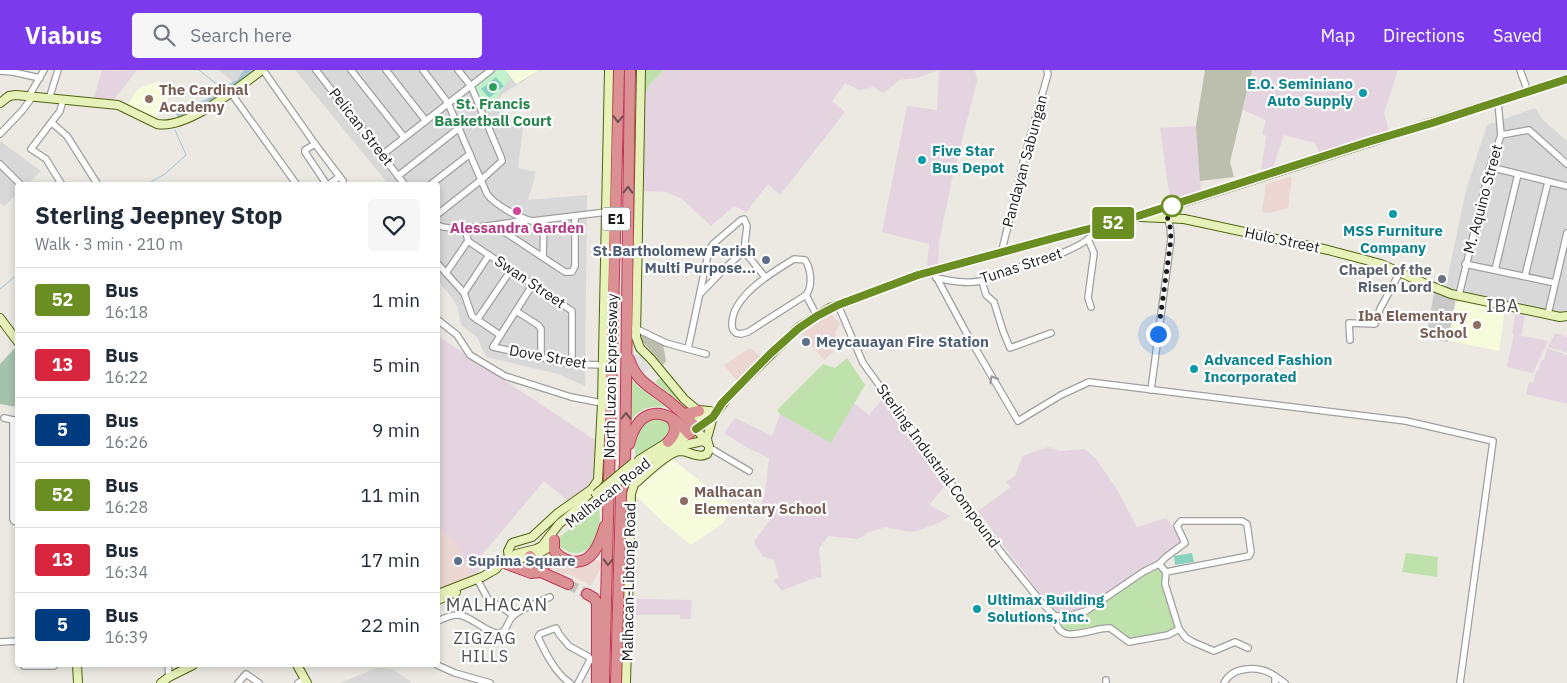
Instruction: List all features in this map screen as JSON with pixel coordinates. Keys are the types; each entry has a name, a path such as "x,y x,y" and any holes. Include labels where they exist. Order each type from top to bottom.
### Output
{"highway":[{"name":"North Luzon Expressway","path":"604,683 619,70"},
{"name":"North Luzon Expressway","path":"616,683 621,494 631,465 626,350 630,70"},
{"path":"626,350 629,361 638,378 698,412 691,429 664,414 653,413 646,416 639,422 629,441 631,465"},
{"path":"668,446 674,432 674,422 671,417"},
{"path":"530,555 534,561 540,564 547,564 560,559 578,561 591,556 600,540 609,513"},
{"path":"550,542 560,559"},
{"path":"530,555 530,566 536,572"},
{"path":"508,561 514,566 531,573 547,574 568,584"},
{"path":"587,594 594,598 597,603 598,683"}],"main road":[{"path":"0,103 9,96 16,94 118,105 162,125 177,122 200,112 231,93 262,70"},
{"path":"508,561 508,551 511,544 515,541 527,540 558,513 592,490 597,483 599,475 607,212 609,70"},
{"path":"640,70 636,341 680,395 698,412 709,446"},
{"name":"Malhacan Road","path":"440,593 502,568 508,561 546,550 550,542 590,501 631,465 668,446 691,429 698,412 722,403 770,354 799,328 838,305 918,275 934,274 1004,252 1165,208 1567,79"},
{"name":"Hulo Street","path":"1138,216 1195,221 1328,250 1366,259 1426,284 1459,295 1560,317 1567,316"},
{"path":"0,318 15,338"},
{"path":"691,429 709,446"},
{"path":"668,446 703,441 709,446"},
{"name":"Malhacan-Libtong Road","path":"626,683 632,489 638,481 672,453 684,451 702,456 708,453 709,446"},
{"path":"537,533 537,540 541,543 550,542"},
{"path":"527,540 530,555"},
{"name":"Malhacan Road","path":"440,599 467,587 474,580"},
{"path":"77,667 78,683"},
{"path":"161,683 190,667"},
{"path":"298,667 303,682"}],"street":[{"path":"0,134 22,111 44,70"},
{"path":"49,98 58,70"},
{"path":"262,70 341,179 334,182"},
{"name":"Pelican Street","path":"316,70 403,182"},
{"path":"351,70 404,137"},
{"path":"386,70 426,121"},
{"path":"423,70 448,104 490,198 526,220"},
{"path":"440,212 501,164 502,159 471,86 458,70"},
{"path":"382,155 491,70"},
{"name":"Pandayan Sabungan","path":"1004,252 1026,151 1048,74 1047,70"},
{"path":"1520,70 1528,92"},
{"path":"0,71 40,78"},
{"path":"231,93 295,182"},
{"path":"60,182 46,159 31,149 60,111 63,100"},
{"name":"M. Aquino Street","path":"1459,295 1490,167 1501,135 1498,102"},
{"path":"52,123 68,136 96,182"},
{"path":"398,176 459,128"},
{"path":"1501,135 1529,130 1567,164"},
{"path":"315,144 304,152 325,182"},
{"path":"434,182 470,154"},
{"path":"0,164 18,182"},
{"path":"1490,167 1567,186"},
{"path":"1495,270 1518,174"},
{"path":"1525,276 1548,182"},
{"path":"1151,390 1171,239 1165,208"},
{"path":"440,226 442,228 497,225 526,220 544,220 607,212"},
{"path":"497,225 503,232 565,272 572,272 575,266 575,216"},
{"path":"688,349 708,254 711,247 724,233 742,219 747,223 744,252 726,267 701,293"},
{"path":"543,257 544,220"},
{"path":"446,273 468,241 466,227"},
{"name":"Tunas Street","path":"934,274 960,282 982,280 1063,253 1088,239 1096,232 1097,227"},
{"path":"1548,314 1567,233"},
{"path":"1088,239 1094,252 1088,298 1090,307"},
{"name":"Swan Street","path":"468,241 573,312 572,364"},
{"path":"744,252 766,277"},
{"path":"464,293 489,255"},
{"path":"794,259 805,260 808,265 810,287 806,295 748,332 736,333 732,328 732,318 737,307 746,296 766,277 794,259"},
{"path":"1466,264 1555,283"},
{"name":"Dove Street","path":"440,266 464,293 472,316 500,335 493,347 572,364 603,365"},
{"path":"477,320 511,270"},
{"path":"1350,340 1349,323 1375,324 1380,309 1400,272"},
{"path":"934,274 1018,421 1061,395 1089,382 1406,421 1492,440 1460,683"},
{"path":"982,280 986,295 994,302 1010,348 1051,333"},
{"path":"500,335 533,284"},
{"path":"806,295 817,316"},
{"name":"Sterling Industrial Compound","path":"838,305 863,363 1001,552 1042,603 1055,616 1062,633 1076,634 1094,629 1110,628 1129,642 1168,635 1179,629"},
{"path":"516,310 541,329 541,358"},
{"path":"440,322 457,335 470,355 505,376 570,397 602,403"},
{"path":"635,328 666,343 706,354"},
{"path":"4,418 15,420 13,519 15,521"},
{"path":"709,446 748,471"},
{"path":"1055,616 1068,616 1086,611 1143,572 1160,564 1166,557 1186,543 1177,526 1181,521 1242,521 1248,524 1251,552 1249,556 1166,572"},
{"path":"1160,564 1166,572 1165,584 1179,629 1186,638 1214,651 1235,642 1248,648"},
{"path":"474,580 488,599 510,612 513,616"},
{"path":"440,620 458,614 488,630 497,633 502,632 506,629 513,616 550,597"},
{"path":"570,683 563,678 542,646 538,637 540,634 556,628 569,646 590,657 578,683"},
{"path":"0,642 15,641"},
{"path":"440,666 455,673 490,683"},
{"path":"168,667 168,680"},
{"path":"1224,683 1227,677 1235,672 1260,669 1269,672 1275,680 1285,683"},
{"path":"238,683 246,674 259,683"}],"shaded area":[{"path":"102,70 137,70 112,102 93,102"},
{"path":"219,70 247,70 235,84"},
{"path":"295,70 541,70 502,94 493,108 523,127 518,168 536,172 528,200 587,195 585,386 558,374 486,357 477,337 461,325 457,306 440,283 440,182 387,182"},
{"path":"493,70 505,70 510,78 487,113 473,86"},
{"path":"505,70 540,70 516,84"},
{"path":"664,70 939,70 917,78 899,80 884,93 873,87 859,90 845,83 832,101 845,112 780,195 768,184 746,212 734,206 711,226 682,199 666,192 642,191 644,96 649,85"},
{"path":"939,70 975,70 977,81 953,175 939,242 938,265 927,268 929,244 882,232 907,106 937,110"},
{"path":"1205,70 1252,70 1230,162 1234,177 1200,181 1196,126"},
{"path":"1252,70 1398,70 1384,113 1389,131 1320,155 1315,143 1284,135 1273,167 1261,172 1266,136 1262,134 1266,120 1243,110"},
{"name":"The Cardinal Academy","path":"159,81 173,91 154,121 127,106 137,89"},
{"path":"1535,108 1543,120 1567,141 1567,314 1565,316 1445,290 1466,190 1487,125"},
{"path":"1196,126 1201,191 1170,200 1160,128"},
{"path":"0,141 41,171 30,182 15,182 15,196 4,206 0,203"},
{"path":"1292,176 1288,208 1270,213 1262,212 1266,184"},
{"path":"1434,292 1456,296 1448,342 1426,338"},
{"name":"Iba Elementary School","path":"1457,299 1505,309 1499,351 1449,341"},
{"path":"1516,311 1525,313 1522,334 1519,335 1548,341 1533,373 1507,367 1514,333 1512,333"},
{"path":"831,314 840,323 835,333 840,345 824,360 801,334"},
{"path":"641,333 663,344 666,361 663,365 642,341"},
{"path":"1555,333 1567,337 1567,353 1548,347"},
{"path":"440,337 596,441 595,475 589,486 568,501 544,481 476,560 480,570 472,576 455,542 440,529"},
{"path":"15,348 15,407 0,404 0,364"},
{"path":"750,348 762,357 737,381 724,365"},
{"path":"1547,348 1567,355 1567,404 1526,394 1529,382 1533,383 1541,360 1544,360"},
{"path":"640,354 650,368 643,375 638,370 633,359 633,355"},
{"path":"884,397 947,483 929,505 950,516 941,522 917,531 909,532 886,527 867,533 858,539 828,536 819,549 822,577 811,579 782,591 773,580 779,578 774,561 763,557 754,542 774,514 760,506 765,492 769,458 746,447 724,433 735,418 772,436 780,414 831,443 854,403 869,415"},
{"path":"1048,447 1061,451 1085,449 1096,459 1116,488 1137,527 1166,518 1183,542 1130,581 1083,610 1058,614 1052,610 978,511 1011,487 1006,482 1015,476 1023,456"},
{"name":"Malhacan Elementary School","path":"672,459 734,507 722,524 691,545 664,523 636,496 637,489"},
{"path":"440,529 456,542 472,576 440,589"},
{"path":"592,557 601,562 600,569 591,586 568,574 564,575 547,565"},
{"path":"637,599 692,600 691,619 680,619 680,615 636,615"},
{"path":"377,668 392,669 411,683 340,683"}],"green space":[{"path":"645,70 664,70 649,85 644,96"},
{"name":"St. Francis Basketball Court","path":"496,77 504,86 489,98 481,89"},
{"path":"847,358 865,385 831,443 780,414 777,410 823,364 835,368"},
{"path":"630,373 636,385 666,407 649,407 644,409 636,414 629,423"},
{"path":"662,376 689,407 687,410 655,382"},
{"path":"653,415 672,423 669,437 636,458 634,443 636,428"},
{"path":"599,505 599,529 593,545 580,553 569,552 559,546 557,541 561,536"},
{"path":"1192,553 1194,562 1175,565 1174,556"},
{"path":"1406,553 1438,557 1437,577 1402,572"},
{"path":"1159,564 1166,572 1165,585 1179,629 1168,635 1129,642 1110,628 1076,634 1062,633 1055,616 1079,614"}],"waterway":[{"path":"199,70 215,83 232,87"},
{"path":"180,113 210,102 240,83 249,70"},
{"path":"177,118 180,113"},
{"path":"150,182 165,174 186,155 175,130"},
{"path":"0,289 15,276"}],"tunnel":[{"path":"568,584 587,594"}],"bus line":[{"name":"52","path":"696,429 713,417 722,403 770,354 799,328 830,308 918,275 1138,216 1567,79"}],"place":[{"name":"St. Francis Basketball Court","path":"493,87"},
{"name":"E.O. Seminiano Auto Supply","path":"1363,93"},
{"name":"The Cardinal Academy","path":"149,99"},
{"name":"Five Star Bus Depot","path":"922,160"},
{"name":"Alessandra Garden","path":"517,211"},
{"name":"MSS Furniture Company","path":"1393,214"},
{"name":"St.Bartholomew Parish Multi Purpose...","path":"766,260"},
{"name":"Chapel of the Risen Lord","path":"1442,279"},
{"name":"Iba Elementary School","path":"1477,325"},
{"name":"Meycauayan Fire Station","path":"806,342"},
{"name":"Advanced Fashion Incorporated","path":"1194,369"},
{"name":"Malhacan Elementary School","path":"684,501"},
{"name":"Supima Square","path":"458,561"},
{"name":"Ultimax Building Solutions, Inc.","path":"977,609"}],"district":[{"name":"IBA","path":"1503,306"},
{"name":"MALHACAN","path":"497,605"},
{"name":"ZIGZAG HILLS","path":"485,647"}],"route":[{"path":"1158,334 1171,239 1165,208 1175,205 1172,206"}]}
